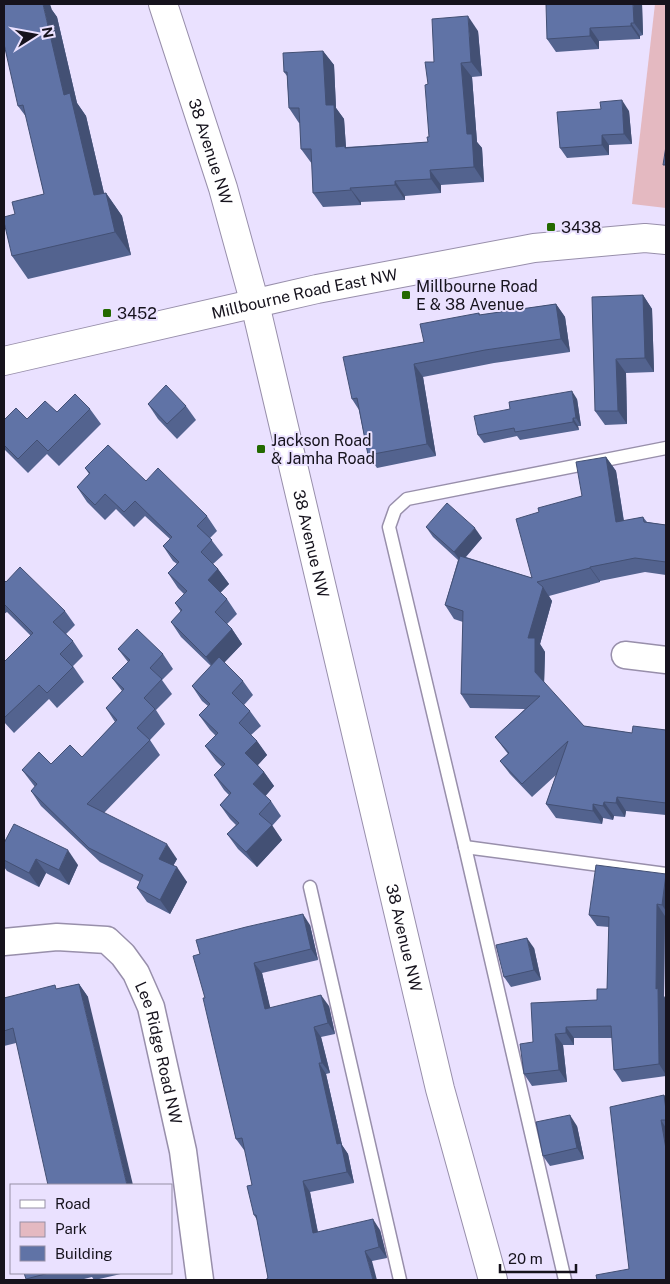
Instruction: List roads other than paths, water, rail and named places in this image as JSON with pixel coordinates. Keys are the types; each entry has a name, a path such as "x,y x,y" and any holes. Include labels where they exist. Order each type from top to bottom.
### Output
{"street":[{"name":"38 Avenue NW","path":"163,4 223,188 255,304 440,1089 493,1280"},
{"name":"Millbourne Road East NW","path":"4,361 317,289 534,248 645,238 666,240"},
{"path":"624,655 666,660"},
{"name":"Lee Ridge Road NW","path":"4,942 57,937 107,940 123,955 136,973 151,1007 183,1151 200,1280"},
{"name":"38 Avenue NW","path":"440,1089 475,1280"}],"lane":[{"path":"565,1280 389,527 395,510 408,499 666,448"},
{"path":"465,847 666,874"},
{"path":"310,887 400,1280"}],"place":[{"name":"3438","path":"551,227"},
{"name":"Millbourne Road E & 38 Avenue","path":"406,295"},
{"name":"3452","path":"107,313"},
{"name":"Jackson Road & Jamha Road","path":"261,449"}]}
